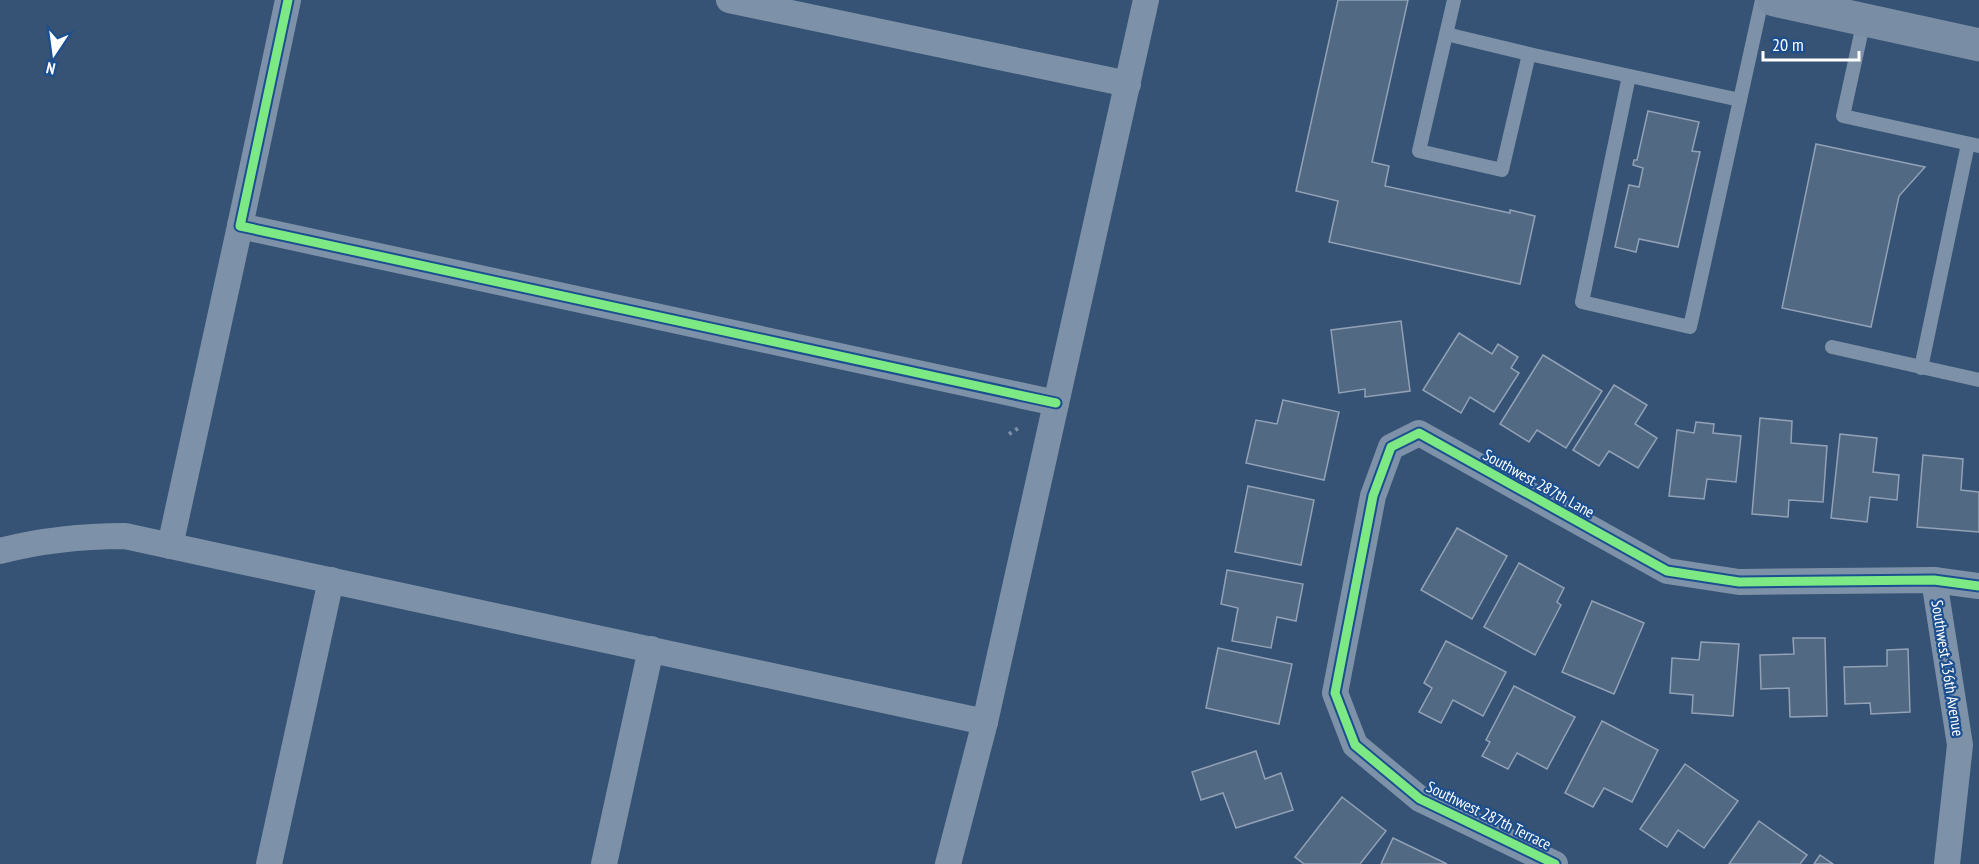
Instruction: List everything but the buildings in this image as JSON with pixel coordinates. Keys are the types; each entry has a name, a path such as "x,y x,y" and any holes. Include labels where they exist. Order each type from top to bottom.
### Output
{"main road":[{"path":"1774,0 1979,45"}],"street":[{"path":"170,546 288,0"},
{"path":"729,0 1128,84"},
{"path":"948,864 985,722 1146,0"},
{"path":"240,226 1056,403"},
{"name":"Southwest 287th Lane","path":"1355,745 1335,693 1372,496 1391,447 1419,433 1667,571 1739,582 1934,580 1979,586"},
{"path":"0,551 55,539 125,536 985,722"},
{"path":"269,864 332,580"},
{"name":"Southwest 136th Avenue","path":"1934,580 1960,745 1947,864"},
{"path":"604,864 651,649"},
{"name":"Southwest 287th Terrace","path":"1355,745 1420,799 1555,864"}],"lane":[{"path":"1454,0 1419,151 1502,170 1529,54"},
{"path":"1629,76 1582,302 1690,327 1762,0"},
{"path":"1864,20 1843,116 1973,145 1921,368"},
{"path":"1446,34 1740,100"},
{"path":"1832,347 1979,380"}],"path":[{"path":"1009,434 1020,427"}],"cycle path":[{"path":"288,0 240,226 1056,403"},
{"path":"1555,864 1420,799 1355,745 1335,693 1373,496 1391,447 1419,433 1667,571 1739,582 1934,580 1979,586"}]}
